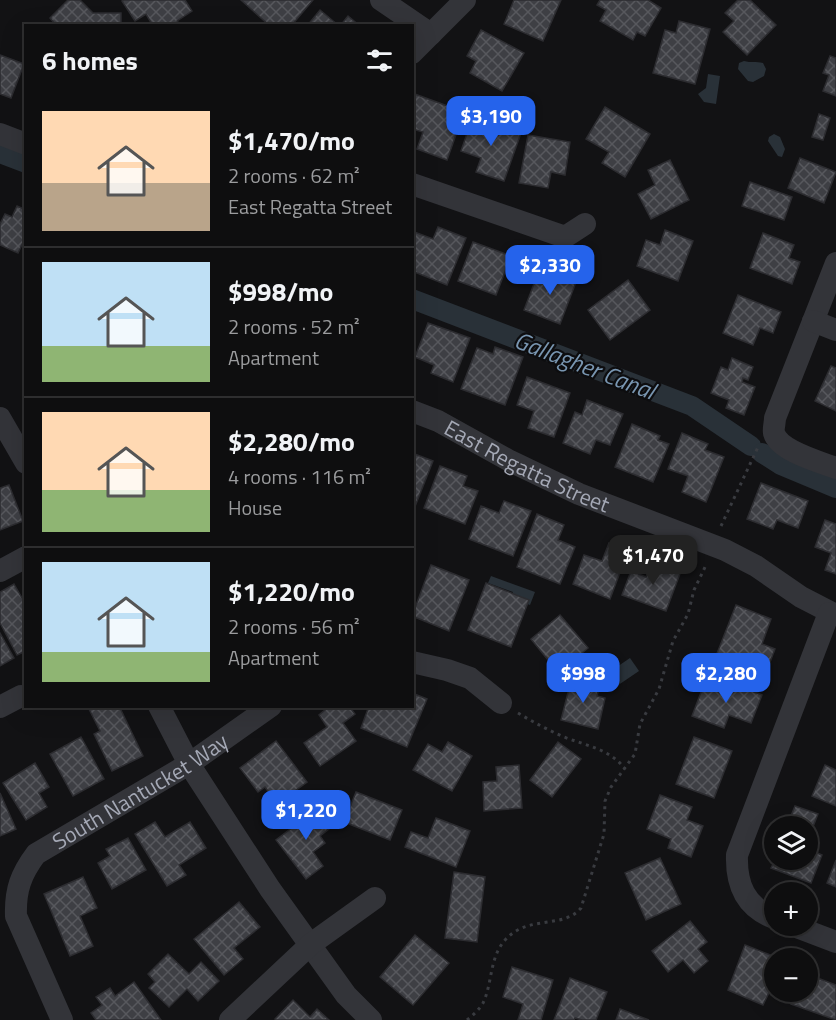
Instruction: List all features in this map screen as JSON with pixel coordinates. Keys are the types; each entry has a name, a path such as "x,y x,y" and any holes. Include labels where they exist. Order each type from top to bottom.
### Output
{"street":[{"path":"381,0 431,34"},
{"path":"414,51 465,0"},
{"path":"0,134 24,143"},
{"path":"414,185 565,237 585,224"},
{"path":"836,263 775,418 773,432 788,449 836,468"},
{"path":"813,321 836,330"},
{"name":"East Regatta Street","path":"414,412 438,421 510,461 579,494 725,550 756,566 801,597 832,614"},
{"path":"0,418 24,460"},
{"path":"0,571 24,558"},
{"path":"764,914 750,901 741,888 736,872 737,855 832,614"},
{"path":"414,662 470,678 501,703"},
{"path":"0,707 24,692"},
{"path":"160,708 189,764 270,889 346,995 371,1020"},
{"name":"South Nantucket Way","path":"63,1020 16,916 15,899 18,884 26,867 36,854 189,764 268,708"},
{"path":"230,1020 311,945 375,898"},
{"path":"818,935 836,942"}],"path":[{"path":"719,532 754,454 761,442 773,432"},
{"path":"467,1020 482,1004 492,963 500,946 507,938 525,926 564,918 573,915 581,908 604,834 605,801 610,787 635,754 639,723 659,689 673,641 688,614 694,590 708,559"},
{"path":"501,703 563,736 604,751 615,757 625,769"}],"shaded area":[{"path":"744,61 763,63 766,69 764,76 753,82 748,81 738,69 739,63"},
{"path":"708,74 720,76 716,104 704,102 698,94 706,88"},
{"path":"774,134 780,137 785,149 782,157 778,156 768,141 769,137"},
{"path":"491,576 535,592 530,605 511,598 513,592 488,583"},
{"path":"630,658 639,671 611,690 602,677"}],"building":[{"path":"68,0 80,0 93,13 121,13 121,24 55,24 50,18"},
{"path":"185,0 192,11 177,21 178,24 152,24 146,14 135,21 122,1"},
{"path":"241,0 313,0 293,24 268,24"},
{"path":"514,0 561,0 543,41 504,24"},
{"path":"600,0 648,0 661,8 645,36 637,32 633,40 600,21 606,10 597,5"},
{"path":"738,0 750,0 776,25 747,55 723,32 734,21 725,13"},
{"path":"320,10 337,24 309,24"},
{"path":"348,16 358,24 342,24"},
{"path":"679,21 710,29 695,84 653,73 665,30 676,33"},
{"path":"481,30 524,53 502,91 470,73 476,61 467,56"},
{"path":"0,55 24,64 11,98 0,94"},
{"path":"830,56 836,58 836,96 823,91 829,75 823,73"},
{"path":"414,94 464,112 447,160 417,149 423,132 414,130"},
{"path":"605,107 650,134 625,177 602,163 609,152 586,139"},
{"path":"819,114 830,118 823,140 812,137"},
{"path":"473,116 521,133 504,181 476,172 481,158 461,151"},
{"path":"528,135 570,142 565,175 551,172 548,188 519,183"},
{"path":"800,158 836,172 824,203 788,188"},
{"path":"670,160 689,200 651,219 638,194 655,185 648,170"},
{"path":"750,182 792,197 784,220 742,206"},
{"path":"17,206 24,209 24,240 18,253 0,245 0,224 5,214 12,217"},
{"path":"438,227 466,238 447,285 414,272 414,232 433,239"},
{"path":"665,230 693,241 678,281 637,266 646,240 660,245"},
{"path":"763,233 794,245 789,258 800,262 792,284 750,268"},
{"path":"473,242 511,256 496,295 458,281"},
{"path":"540,268 576,282 560,324 524,310"},
{"path":"628,280 650,310 610,340 588,310"},
{"path":"738,295 781,312 773,333 760,328 753,345 723,333"},
{"path":"428,323 470,338 453,382 431,373 434,365 415,357"},
{"path":"495,347 523,357 505,405 461,389 477,348 493,354"},
{"path":"732,358 753,367 748,380 743,378 742,382 755,387 744,415 726,408 729,400 711,393 721,367 728,370"},
{"path":"831,366 836,368 836,411 815,401"},
{"path":"527,377 570,393 554,437 528,428 534,411 517,405"},
{"path":"587,400 623,414 610,445 596,440 590,454 563,443 575,412 582,415"},
{"path":"632,424 660,436 658,440 669,444 653,482 615,467"},
{"path":"682,433 708,444 705,450 724,457 706,502 682,492 688,476 668,469"},
{"path":"414,454 433,461 414,509"},
{"path":"440,466 467,476 463,486 478,491 465,524 424,508"},
{"path":"761,483 808,501 798,528 777,520 773,529 747,519"},
{"path":"9,485 23,521 0,530 0,488"},
{"path":"504,501 531,511 513,556 469,539 481,506 499,513"},
{"path":"537,514 564,525 558,540 575,547 560,584 517,567"},
{"path":"825,520 836,524 836,574 825,570 831,553 815,547"},
{"path":"609,543 628,551 610,599 573,584 584,555 602,561"},
{"path":"652,560 681,571 666,611 622,595 631,571 646,577"},
{"path":"431,565 469,580 449,631 414,617 414,611"},
{"path":"486,583 529,600 511,647 468,630"},
{"path":"14,584 24,602 24,652 17,655 0,623 0,592"},
{"path":"736,605 771,619 762,644 775,649 765,675 716,656"},
{"path":"560,615 588,648 565,667 555,655 548,660 531,639"},
{"path":"0,633 14,658 0,666"},
{"path":"572,677 600,684 597,696 605,698 598,729 561,720"},
{"path":"706,679 733,690 735,684 762,695 751,723 729,715 724,728 692,716"},
{"path":"414,694 427,699 407,747 361,728 368,708 414,708"},
{"path":"120,708 143,756 112,771 94,734 100,731 89,709"},
{"path":"328,708 350,708 355,714 343,723 356,741 320,766 304,743 327,727 319,715"},
{"path":"81,737 104,779 73,796 50,754"},
{"path":"694,737 732,751 714,798 676,784"},
{"path":"276,741 307,782 277,804 265,787 258,792 240,768"},
{"path":"448,742 472,756 452,791 413,770 428,744 442,752"},
{"path":"558,742 581,759 552,797 530,780"},
{"path":"35,763 49,787 39,793 47,807 26,820 3,783"},
{"path":"519,765 522,808 484,811 483,782 497,781 496,767"},
{"path":"825,765 836,770 836,806 812,796"},
{"path":"356,792 402,810 390,840 344,822"},
{"path":"0,793 16,829 0,836"},
{"path":"660,795 692,807 687,820 703,826 691,857 668,848 671,839 647,829"},
{"path":"316,802 334,825 320,836 325,843 313,852 323,866 306,879 276,840 310,814 307,809"},
{"path":"795,806 818,814 817,816 791,816"},
{"path":"436,818 470,831 456,867 405,847 411,832 428,838"},
{"path":"155,822 165,837 190,822 206,848 179,865 186,875 167,886 135,834"},
{"path":"128,838 146,870 112,889 98,863 110,856 106,849"},
{"path":"818,853 822,855 818,865"},
{"path":"660,858 681,904 646,920 625,873"},
{"path":"836,860 836,887 827,883"},
{"path":"776,870 816,870 811,882"},
{"path":"454,872 485,877 477,942 445,938"},
{"path":"83,877 97,908 80,916 93,946 70,956 44,894"},
{"path":"239,902 260,927 234,948 243,959 224,975 194,939"},
{"path":"690,921 707,942 698,949 708,961 694,973 683,960 668,972 652,951"},
{"path":"415,935 449,963 413,1005 380,977"},
{"path":"745,945 764,952 763,1005 728,990"},
{"path":"168,954 189,974 201,962 219,981 198,1001 187,989 169,1007 149,988 155,982 148,974"},
{"path":"512,967 553,980 541,1020 518,1020 523,1004 503,997"},
{"path":"570,978 607,992 596,1020 575,1018 574,1020 554,1020"},
{"path":"818,978 836,985 836,1020 791,1004 792,1002 818,1002"},
{"path":"134,982 161,1020 96,1020 91,1013 102,1005 96,997 110,988 115,996"},
{"path":"293,1000 310,1017 317,1009 329,1020 276,1020"},
{"path":"620,1009 649,1020 616,1020"}],"waterway":[{"name":"Gallagher Canal","path":"0,153 24,162"},
{"name":"Gallagher Canal","path":"414,300 692,406 751,446"},
{"name":"Gallagher Canal","path":"762,453 781,465 836,488"}]}
